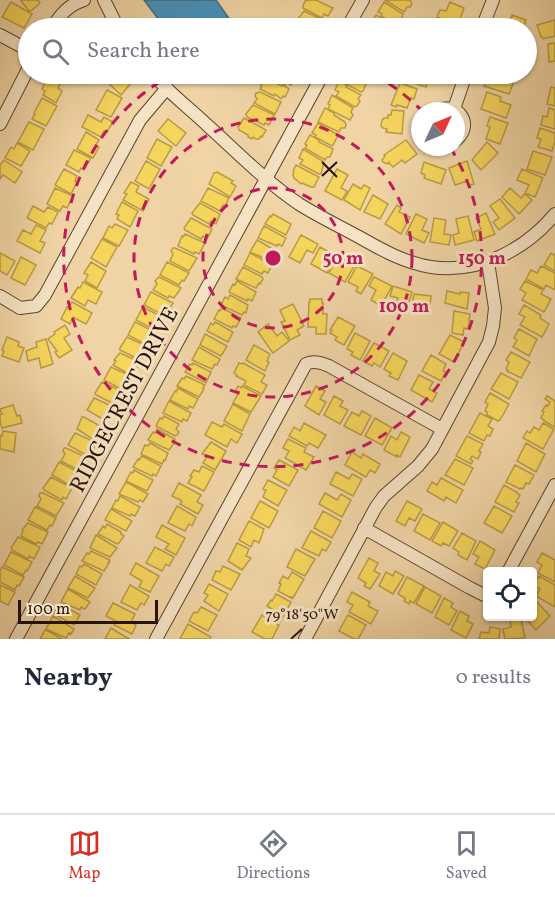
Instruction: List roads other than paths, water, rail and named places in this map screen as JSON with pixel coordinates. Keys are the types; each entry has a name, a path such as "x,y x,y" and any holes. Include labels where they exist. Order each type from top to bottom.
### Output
{"street":[{"path":"59,18 70,6 84,0"},
{"path":"104,0 113,18"},
{"path":"353,18 363,0"},
{"path":"486,18 493,0"},
{"path":"0,35 18,45"},
{"path":"0,124 20,84"},
{"path":"163,84 275,186 301,205 397,257 430,267 444,268 488,262 522,245 555,214"},
{"name":"RIDGECREST DRIVE","path":"16,639 317,84"},
{"path":"456,102 463,84"},
{"path":"0,296 20,308 36,306 45,295 140,120 167,88"},
{"path":"305,639 364,528 384,496 418,466 432,449 489,342 495,308 488,262"},
{"path":"156,639 306,364 315,362 329,366 442,429"},
{"path":"511,567 555,485"},
{"path":"364,528 483,594"}]}
